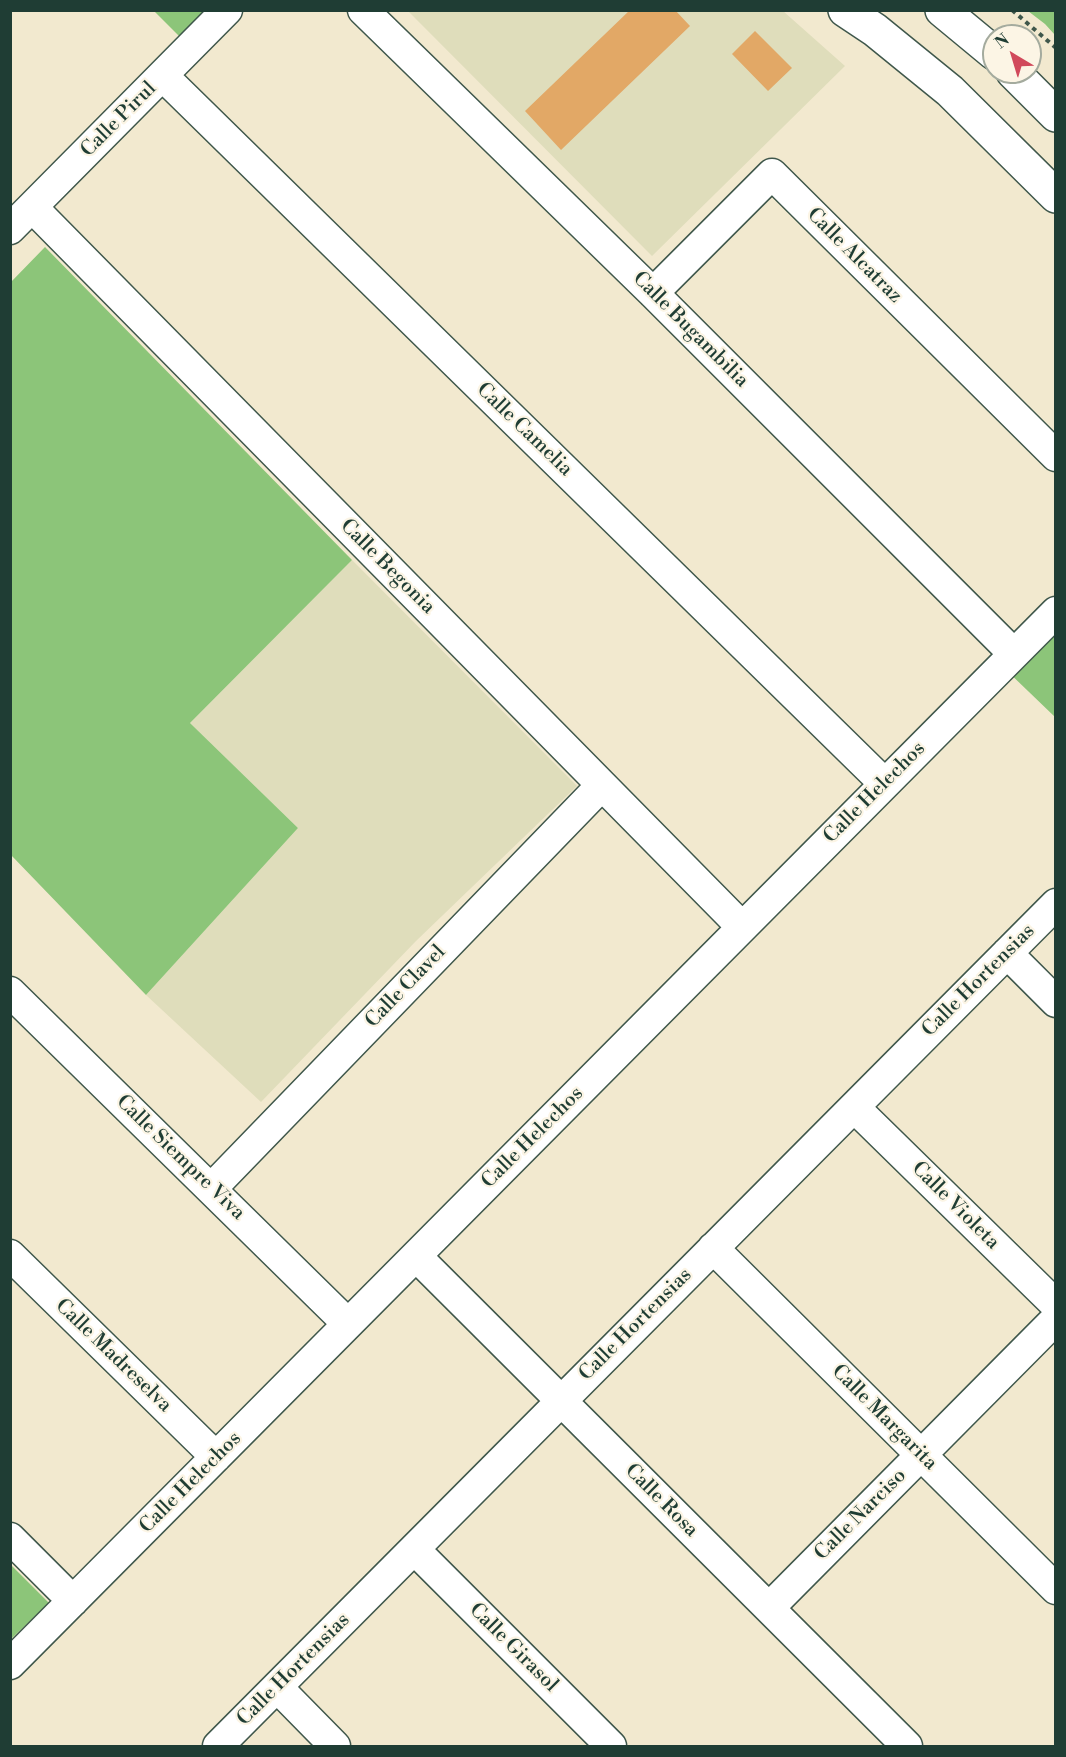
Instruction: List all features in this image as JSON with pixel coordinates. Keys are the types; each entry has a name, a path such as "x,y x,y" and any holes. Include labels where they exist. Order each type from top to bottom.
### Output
{"main road":[{"path":"845,10 875,30 950,91 1056,196"},
{"path":"942,10 982,43"},
{"path":"1025,84 1056,115"}],"street":[{"name":"Calle Pirul","path":"10,229 227,10"},
{"name":"Calle Bugambilia","path":"363,10 653,293 1014,654"},
{"name":"Calle Camelia","path":"163,75 885,784"},
{"name":"Calle Alcatraz","path":"653,293 772,174 1056,456"},
{"name":"Calle Begonia","path":"32,207 742,927"},
{"name":"Calle Helechos","path":"10,1664 1056,612"},
{"name":"Calle Clavel","path":"211,1189 602,784"},
{"name":"Calle Hortensias","path":"218,1746 1056,904"},
{"path":"1007,953 1056,1002"},
{"name":"Calle Siempre Viva","path":"10,992 348,1324"},
{"name":"Calle Violeta","path":"854,1107 1056,1305"},
{"name":"Calle Margarita","path":"713,1248 1056,1589"},
{"name":"Calle Madreselva","path":"10,1255 216,1457"},
{"name":"Calle Rosa","path":"416,1256 907,1746"},
{"name":"Calle Narciso","path":"769,1608 1056,1319"},
{"path":"10,1538 73,1601"},
{"name":"Calle Girasol","path":"414,1549 611,1746"},
{"path":"276,1687 335,1746"}],"path":[{"path":"1012,10 1056,48"}],"shaded area":[{"path":"408,11 783,11 845,66 652,256"},
{"path":"352,560 577,786 416,941 261,1102 146,995 298,828 190,723"}],"green space":[{"path":"154,11 205,11 179,36"},
{"path":"1028,11 1055,11 1055,35 1045,24"},
{"path":"45,247 352,560 190,723 298,828 146,995 11,855 11,282"},
{"path":"1055,612 1055,717 1002,666"},
{"path":"11,1565 49,1603 11,1639"}],"building":[{"path":"630,10 675,10 690,26 561,150 525,111"},
{"path":"755,31 792,68 768,91 732,54"}]}
